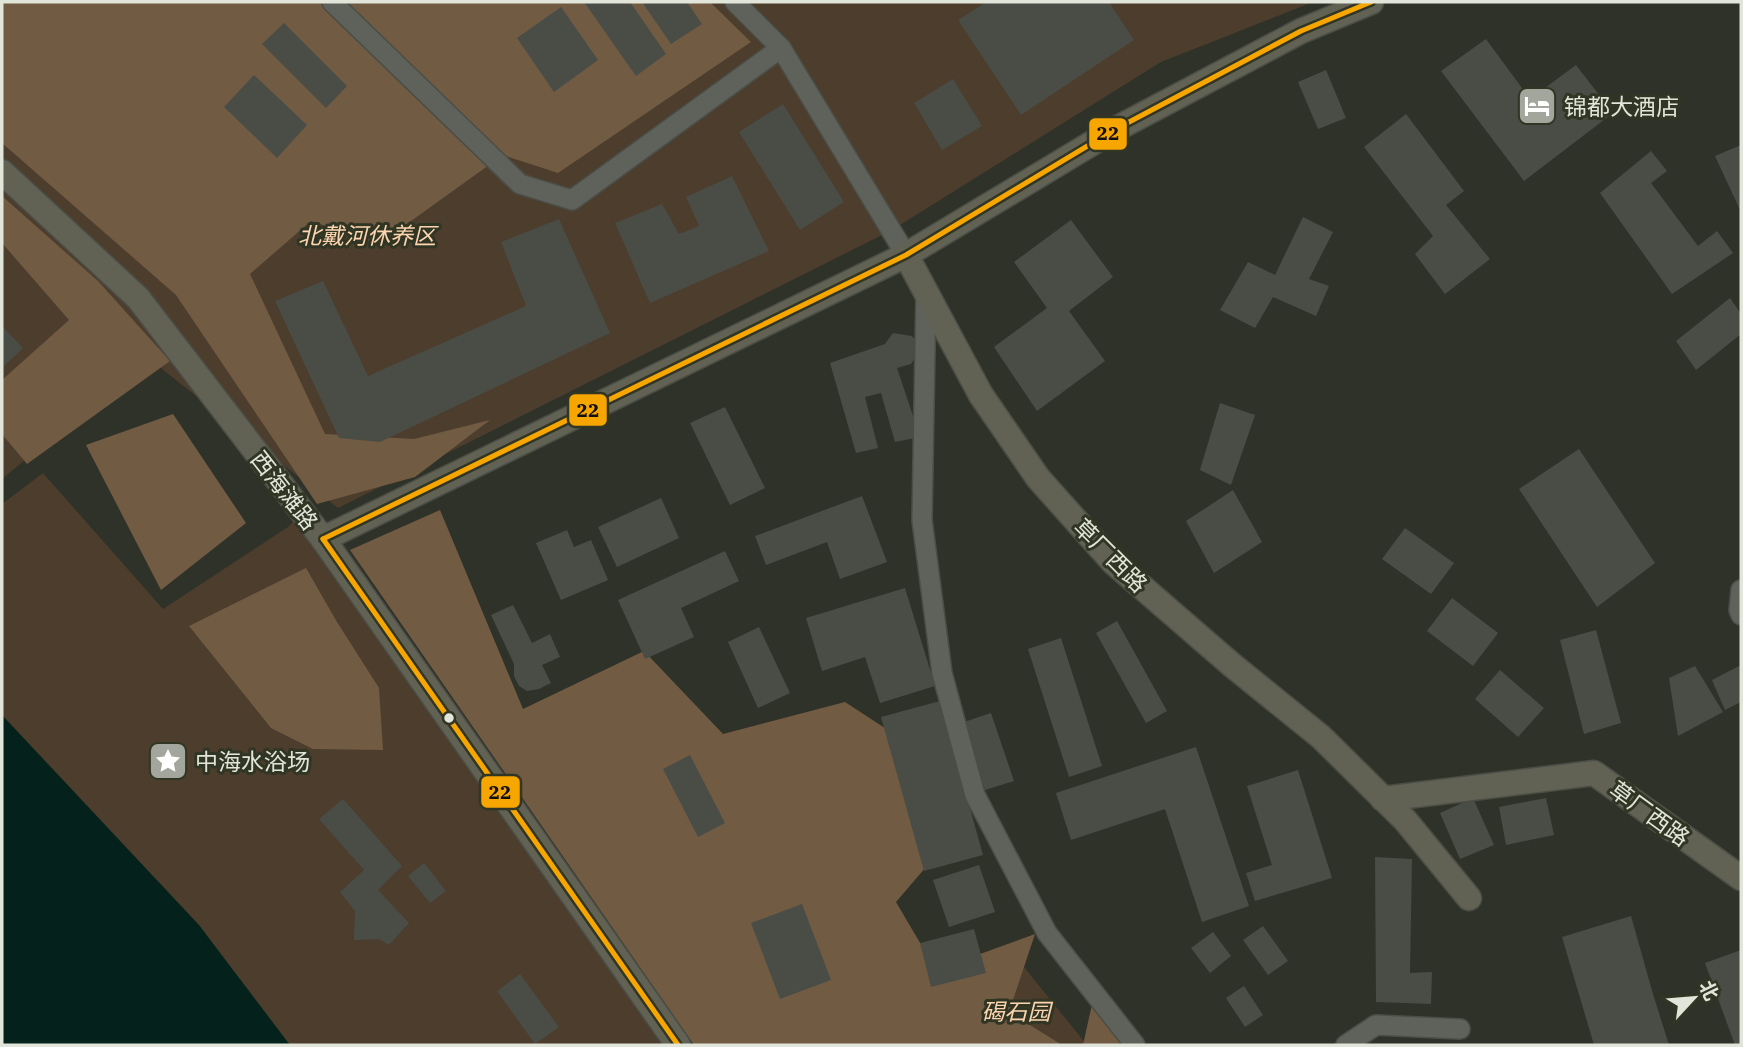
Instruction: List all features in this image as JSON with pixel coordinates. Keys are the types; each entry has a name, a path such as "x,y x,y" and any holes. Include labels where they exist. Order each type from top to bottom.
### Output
{"main road":[{"path":"323,539 906,256 1114,130 1300,31 1371,2"},
{"name":"西海滩路","path":"2,172 138,298 323,539 678,1045"},
{"name":"草厂西路","path":"906,256 981,395 1038,478 1113,562 1232,665 1321,737 1405,820 1469,898"},
{"name":"草厂西路","path":"1383,799 1594,773 1741,878"}],"street":[{"path":"332,2 520,184 572,200 781,48"},
{"path":"736,2 781,48 906,256"},
{"path":"926,292 922,520 942,673 975,795 1047,933 1135,1045"},
{"path":"1741,590 1741,615"},
{"path":"1346,1045 1376,1025 1460,1028"}],"green space":[{"name":"北戴河休养区","path":"2,2 1313,2 1161,62 892,230 338,508 148,358 2,479"},
{"path":"2,2 710,2 751,42 558,173 503,155 379,244 311,221 250,274 325,434 414,439 490,420 415,477 317,504 176,295 2,143"},
{"path":"2,196 98,281 170,361 27,464 2,434 2,380 69,320 2,243"},
{"path":"173,414 246,523 161,590 86,445"},
{"path":"43,473 163,609 288,527 296,519 668,1045 263,1045 2,726 2,504"},
{"path":"440,510 523,709 644,651 723,734 845,702 894,734 932,860 896,902 936,970 1035,934 1009,1012 1062,1045 694,1045 350,550"},
{"path":"306,568 379,688 383,750 313,749 271,728 189,626"},
{"name":"碣石园","path":"1024,967 1087,1045 896,1045"},
{"path":"1096,986 1132,1045 1083,1045"}],"water":[{"path":"2,715 199,925 290,1045 2,1045"}],"building":[{"path":"584,2 630,2 666,54 636,76"},
{"path":"642,2 687,2 702,24 671,44"},
{"path":"986,2 1109,2 1134,40 1021,115 958,20"},
{"path":"561,7 598,60 554,92 517,38"},
{"path":"284,23 347,86 326,108 262,44"},
{"name":"锦都大酒店","path":"1486,39 1530,99 1576,65 1613,113 1524,181 1441,71"},
{"path":"1326,70 1346,118 1318,129 1298,82"},
{"path":"254,75 307,125 277,158 224,107"},
{"path":"953,79 982,126 942,150 914,103"},
{"path":"783,104 844,202 800,230 739,132"},
{"path":"1406,114 1464,191 1446,205 1490,259 1445,294 1415,254 1433,236 1364,147"},
{"path":"1741,145 1741,212 1715,156"},
{"path":"1651,151 1667,171 1651,183 1698,246 1717,231 1733,253 1672,294 1600,193"},
{"path":"732,176 769,251 650,303 615,223 662,204 679,234 699,226 686,197"},
{"path":"1303,217 1333,232 1309,279 1329,286 1316,316 1273,297 1255,328 1220,310 1248,262 1275,275"},
{"path":"559,219 610,333 380,442 339,438 275,301 323,281 368,376 526,306 501,242"},
{"path":"1071,220 1113,277 1069,311 1105,361 1037,411 994,347 1047,308 1014,262"},
{"path":"1730,298 1741,314 1741,334 1696,370 1676,341"},
{"path":"2,326 23,348 2,368"},
{"path":"893,333 912,336 921,349 911,364 897,368 920,437 895,442 881,393 865,397 878,448 856,453 830,363 885,344"},
{"path":"1220,403 1255,415 1231,485 1200,470"},
{"path":"725,407 765,488 730,505 690,423"},
{"path":"1579,449 1655,563 1597,607 1519,489"},
{"path":"1233,490 1262,542 1214,573 1186,521"},
{"path":"862,496 887,562 840,579 827,542 766,565 755,536"},
{"path":"661,498 679,538 617,567 598,527"},
{"path":"1405,528 1454,563 1431,594 1382,559"},
{"path":"567,530 574,547 591,540 608,580 561,600 536,543"},
{"path":"725,551 739,581 681,608 694,637 645,659 618,600"},
{"path":"905,588 935,686 880,703 865,657 822,671 806,618"},
{"path":"1452,598 1498,633 1473,666 1427,631"},
{"path":"513,605 532,643 550,634 560,657 542,665 551,683 539,689 527,691 519,686 514,676 514,664 491,615"},
{"path":"1117,621 1167,711 1146,723 1096,633"},
{"path":"759,627 790,693 758,708 728,642"},
{"path":"1596,630 1621,723 1584,734 1560,640"},
{"path":"1061,638 1102,766 1069,777 1028,649"},
{"path":"1741,665 1741,702 1725,710 1712,680"},
{"path":"1695,666 1723,712 1678,736 1669,678"},
{"path":"1500,670 1544,708 1518,737 1475,699"},
{"path":"940,701 983,855 924,871 881,717"},
{"path":"991,713 1014,781 985,790 964,722"},
{"path":"1196,747 1249,906 1202,922 1165,809 1071,840 1056,793"},
{"path":"690,755 725,823 698,837 663,769"},
{"path":"1298,770 1332,878 1255,901 1246,873 1272,865 1247,786"},
{"path":"1473,798 1494,845 1460,859 1440,813"},
{"path":"1546,798 1554,835 1506,845 1499,807"},
{"path":"343,799 402,866 378,890 409,923 389,945 379,939 354,940 355,911 340,892 364,870 319,819"},
{"path":"1375,857 1412,859 1410,973 1432,972 1431,1004 1376,1002"},
{"path":"424,863 446,891 430,903 408,876"},
{"path":"979,865 995,912 949,927 933,880"},
{"path":"802,904 831,980 780,999 751,923"},
{"path":"1631,916 1669,1045 1594,1045 1562,937"},
{"path":"1263,926 1288,961 1268,975 1243,940"},
{"path":"974,929 986,973 931,987 920,943"},
{"path":"1213,932 1231,956 1210,973 1191,948"},
{"path":"1741,950 1741,1045 1735,1045 1705,963"},
{"path":"520,974 559,1027 535,1044 497,991"},
{"path":"1244,986 1263,1015 1245,1027 1226,998"}],"transit line":[{"name":"22","path":"323,539 906,255 1114,130 1301,31 1371,2"},
{"name":"22","path":"323,539 678,1045"}],"place":[{"name":"锦都大酒店","path":"1537,106"},
{"name":"中海水浴场","path":"168,761"}]}
